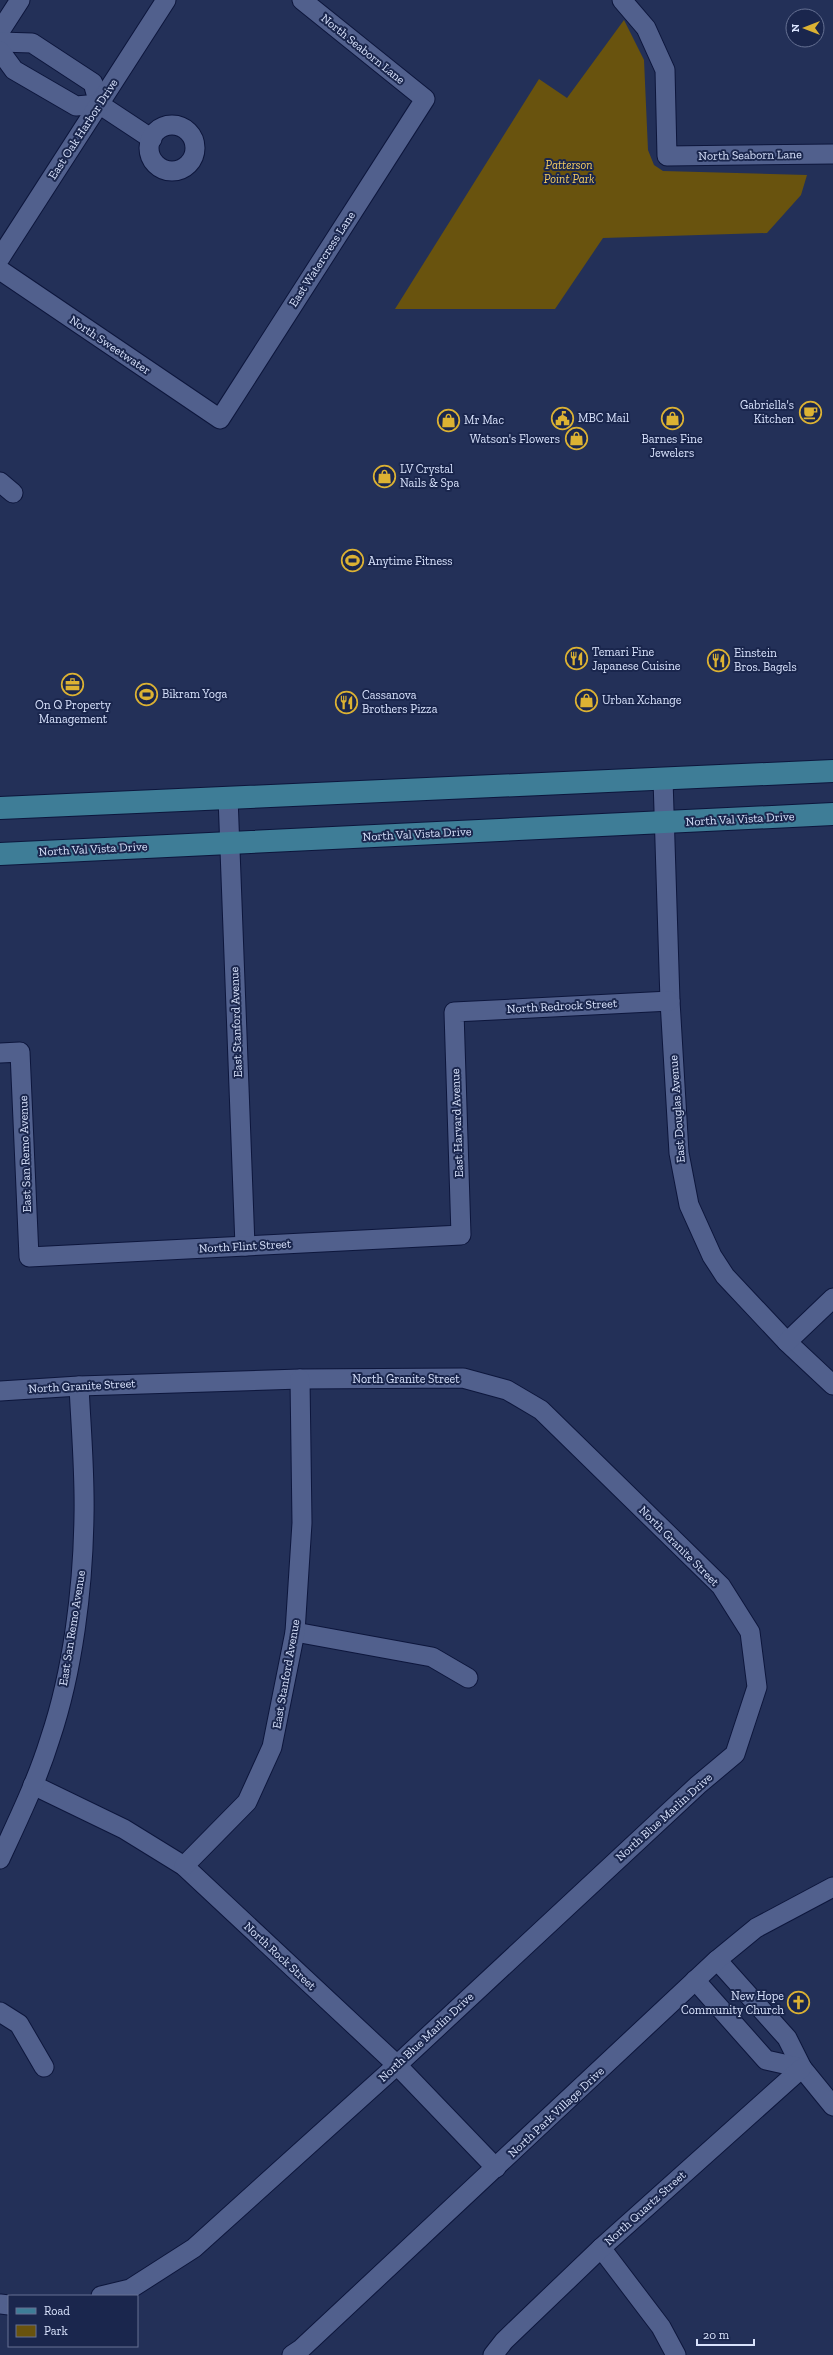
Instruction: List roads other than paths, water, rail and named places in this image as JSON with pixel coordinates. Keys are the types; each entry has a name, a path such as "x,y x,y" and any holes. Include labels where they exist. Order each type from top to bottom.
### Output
{"main road":[{"path":"0,808 833,771"},
{"name":"North Val Vista Drive","path":"0,854 833,814"}],"street":[{"path":"0,31 20,0"},
{"name":"East Oak Harbor Drive","path":"0,258 166,0"},
{"name":"North Seaborn Lane","path":"302,0 425,99"},
{"name":"North Seaborn Lane","path":"622,0 646,28 665,70 667,156 833,154"},
{"path":"0,42 32,43 93,83 99,104"},
{"path":"0,51 14,70 76,106 99,104 152,139"},
{"name":"East Watercress Lane","path":"220,419 425,99"},
{"name":"North Sweetwater","path":"0,270 220,419"},
{"name":"East Douglas Avenue","path":"663,779 670,1001 679,1153 689,1205 712,1256 725,1276 787,1342 833,1385"},
{"name":"East Stanford Avenue","path":"228,798 245,1246"},
{"name":"North Redrock Street","path":"454,1012 670,1001"},
{"name":"East Harvard Avenue","path":"454,1012 461,1235"},
{"name":"East San Remo Avenue","path":"0,1052 20,1052 29,1257"},
{"name":"North Flint Street","path":"29,1257 461,1235"},
{"path":"787,1342 833,1298"},
{"name":"North Granite Street","path":"0,1391 79,1386 300,1379 463,1378 507,1390 541,1410 721,1586 750,1632 757,1687 735,1754"},
{"name":"East Stanford Avenue","path":"184,1866 247,1802 272,1747 295,1632 302,1523 300,1379"},
{"name":"East San Remo Avenue","path":"0,1859 33,1785 50,1739 60,1705 69,1661 82,1560 84,1515 79,1386"},
{"path":"295,1632 432,1657 468,1678"},
{"name":"North Blue Marlin Drive","path":"105,2295 130,2289 194,2248 397,2065 698,1786 735,1754"},
{"name":"North Rock Street","path":"33,1785 124,1829 184,1866 397,2065 496,2168"},
{"name":"North Park Village Drive","path":"292,2355 306,2344 496,2168 717,1960 756,1928 833,1887"},
{"path":"717,1960 787,2038 802,2068 833,2106"},
{"path":"695,1980 766,2060 802,2068"},
{"path":"0,2012 19,2024 44,2067"},
{"name":"North Quartz Street","path":"493,2355 504,2341 601,2248 802,2068"},
{"path":"601,2248 661,2327 676,2355"}],"place":[{"name":"Gabriella's Kitchen","path":"810,412"},
{"name":"MBC Mail","path":"563,418"},
{"name":"Barnes Fine Jewelers","path":"672,418"},
{"name":"Mr Mac","path":"449,420"},
{"name":"Watson's Flowers","path":"576,439"},
{"name":"LV Crystal Nails & Spa","path":"385,476"},
{"name":"Anytime Fitness","path":"353,561"},
{"name":"Temari Fine Japanese Cuisine","path":"577,659"},
{"name":"Einstein Bros. Bagels","path":"719,660"},
{"name":"On Q Property Management","path":"73,684"},
{"name":"Bikram Yoga","path":"147,694"},
{"name":"Urban Xchange","path":"587,700"},
{"name":"Cassanova Brothers Pizza","path":"346,702"},
{"name":"New Hope Community Church","path":"799,2003"}],"park label":[{"name":"Patterson Point Park","path":"569,172"}]}
